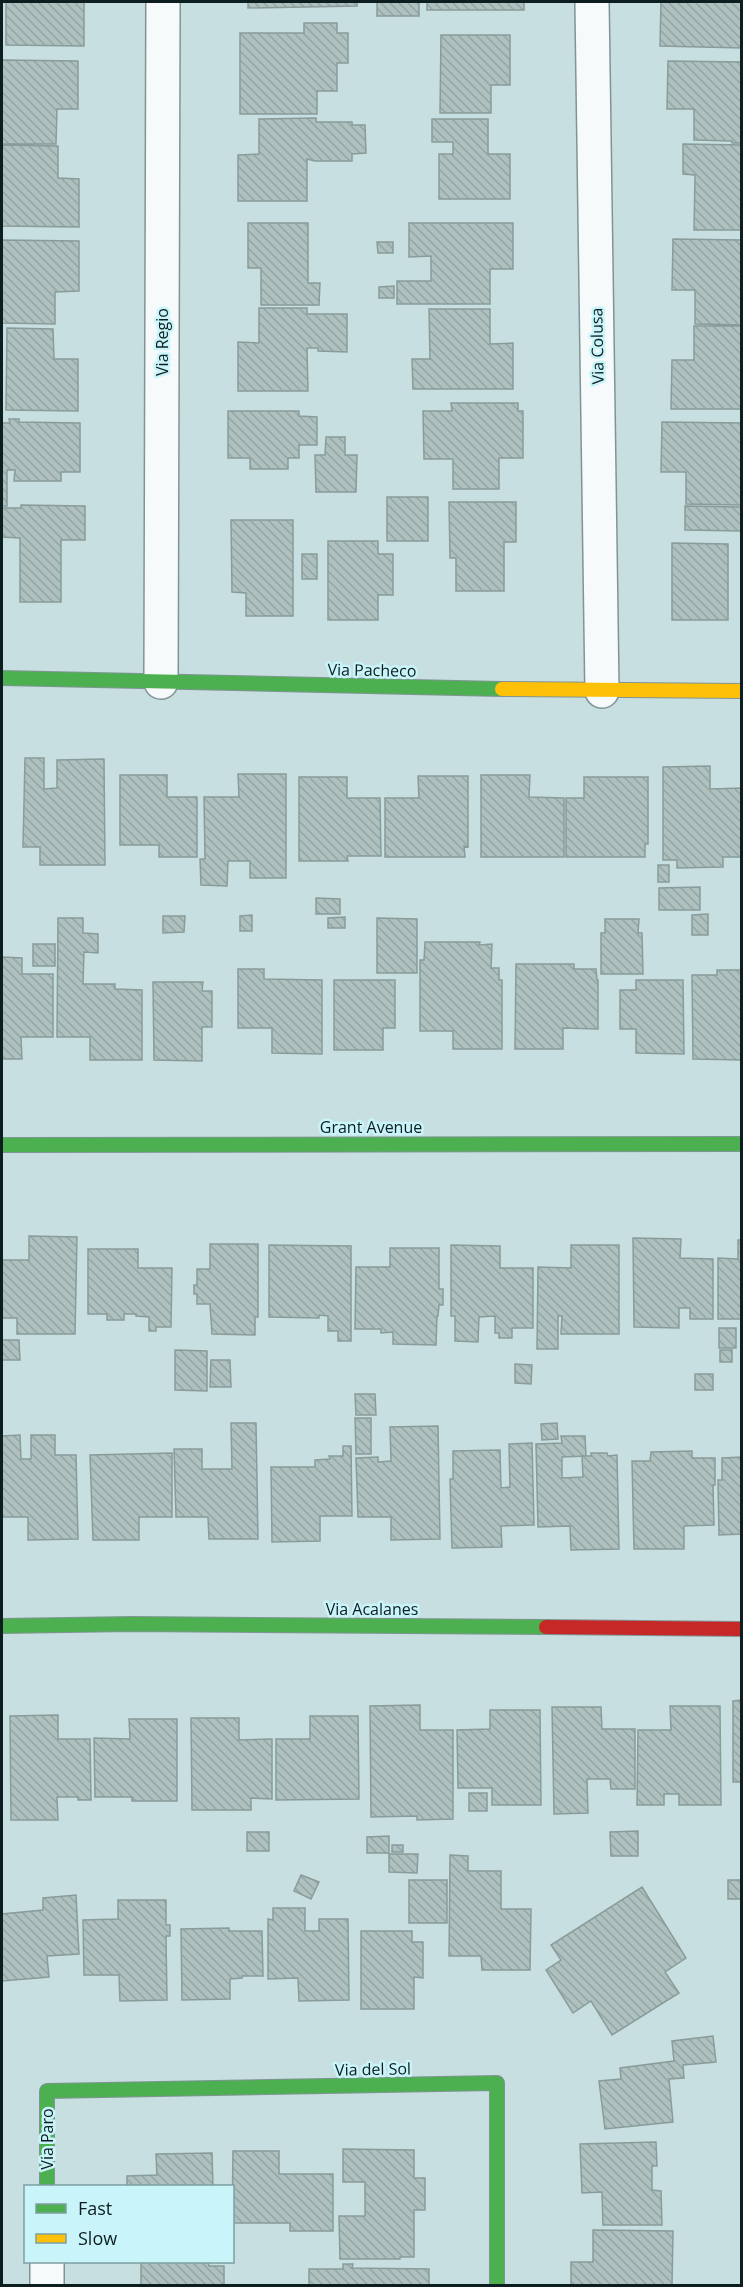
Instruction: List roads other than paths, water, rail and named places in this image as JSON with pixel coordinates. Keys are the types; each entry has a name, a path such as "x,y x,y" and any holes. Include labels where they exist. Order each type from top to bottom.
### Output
{"street":[{"name":"Via Regio","path":"161,682 163,2"},
{"name":"Via Colusa","path":"592,2 602,691"},
{"name":"Via Pacheco","path":"2,678 602,691 741,691"},
{"name":"Grant Avenue","path":"2,1145 741,1144"},
{"name":"Via Acalanes","path":"2,1626 144,1624 741,1629"},
{"name":"Via del Sol","path":"47,2091 497,2083 497,2286"},
{"name":"Via Paro","path":"47,2091 47,2185"},
{"path":"47,2263 47,2286"}]}
